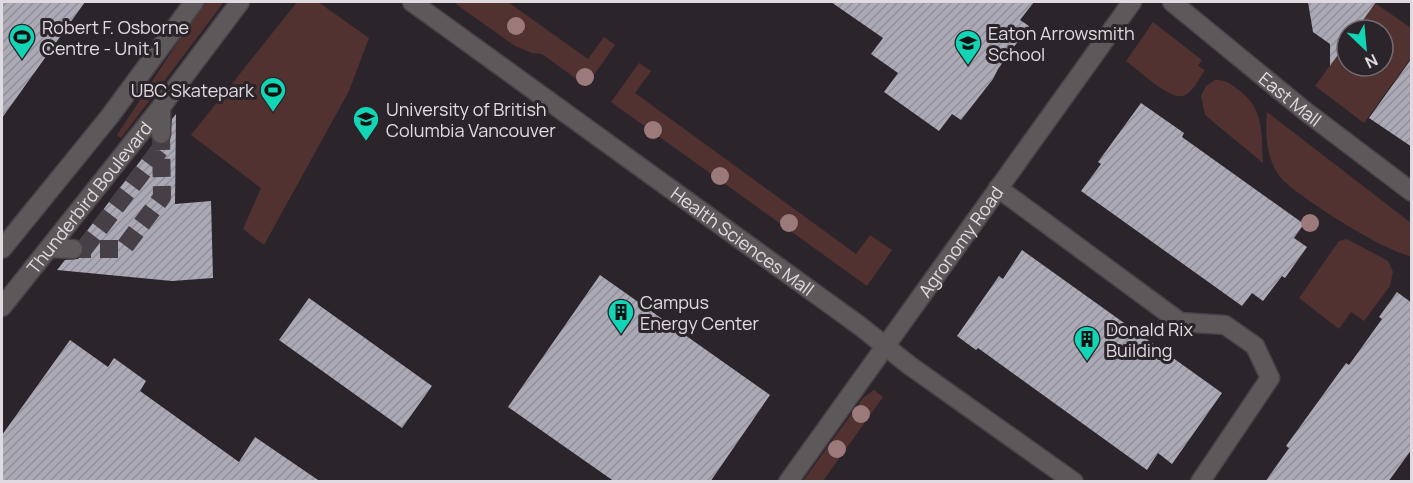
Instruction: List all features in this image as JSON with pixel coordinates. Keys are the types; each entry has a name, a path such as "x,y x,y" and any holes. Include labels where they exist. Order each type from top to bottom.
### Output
{"street":[{"name":"Thunderbird Boulevard","path":"2,249 110,116 194,2"},
{"name":"Thunderbird Boulevard","path":"2,307 161,107 240,2"},
{"name":"Health Sciences Mall","path":"412,2 886,345 909,365 1074,482"},
{"name":"Agronomy Road","path":"788,482 1132,2"},
{"name":"East Mall","path":"1172,2 1305,111 1412,192"},
{"path":"161,107 161,134"},
{"path":"998,188 1180,322 1225,325 1255,346 1270,378 1200,482"},
{"path":"50,248 73,249"}],"shaded area":[{"path":"204,2 224,2 121,138 117,135"},
{"name":"UBC Skatepark","path":"297,2 318,2 369,38 349,91 264,245 243,229 261,188 191,135"},
{"path":"453,2 508,2 588,59 604,37 615,45 586,86 542,54 532,53 515,46"},
{"path":"1375,3 1411,28 1411,58 1364,123 1315,86 1335,58 1335,78 1395,78 1395,18 1364,18"},
{"path":"1153,22 1202,60 1198,66 1205,70 1193,89 1183,96 1177,96 1162,89 1126,61"},
{"path":"639,63 651,71 635,93 856,254 870,235 892,250 867,286 611,102"},
{"path":"1215,80 1231,84 1245,96 1257,112 1260,121 1263,163 1205,115 1201,96 1206,86"},
{"path":"1267,112 1411,223 1411,256 1399,253 1343,223 1305,198 1281,178 1269,155"},
{"path":"1347,239 1388,261 1393,272 1390,286 1364,321 1351,312 1339,329 1299,298 1339,241"},
{"path":"874,390 883,397 823,481 803,481 863,398"}],"building":[{"name":"Robert F. Osborne Centre - Unit 1","path":"2,2 85,2 2,118"},
{"path":"831,2 1034,2 1020,20 1029,26 993,79 961,120 952,114 939,131 884,92 898,73 871,54 883,38"},
{"path":"1308,2 1376,2 1365,18 1335,18 1335,59 1330,66 1330,44 1313,32"},
{"path":"1412,58 1412,147 1369,118"},
{"path":"1141,103 1184,133 1182,137 1304,224 1294,238 1307,247 1285,278 1282,276 1263,301 1252,293 1242,306 1081,191 1101,164 1098,162"},
{"path":"176,114 175,204 211,201 213,278 172,281 57,270 65,260 78,259 82,255 84,249 80,240 154,143 162,145 170,140 172,119"},
{"name":"Donald Rix Building","path":"1022,250 1222,393 1172,464 1158,453 1147,470 978,348 976,350 957,336 999,276 1003,279"},
{"name":"Campus Energy Center","path":"600,275 770,395 710,482 615,482 508,407"},
{"path":"1397,292 1412,303 1412,449 1388,482 1265,482 1289,448 1286,446 1346,363 1349,365 1382,319 1379,317"},
{"path":"309,298 432,386 402,428 279,340"},
{"path":"70,340 108,367 114,358 146,381 140,391 239,462 255,437 321,482 2,482 2,435"}],"tunnel":[{"path":"73,249 123,249 162,197 161,134"},
{"path":"83,250 161,148"}],"place":[{"name":"Robert F. Osborne Centre - Unit 1","path":"22,60"},
{"name":"Eaton Arrowsmith School","path":"968,66"},
{"name":"UBC Skatepark","path":"273,113"},
{"name":"University of British Columbia Vancouver","path":"366,142"},
{"name":"Campus Energy Center","path":"621,335"},
{"name":"Donald Rix Building","path":"1087,362"}]}
